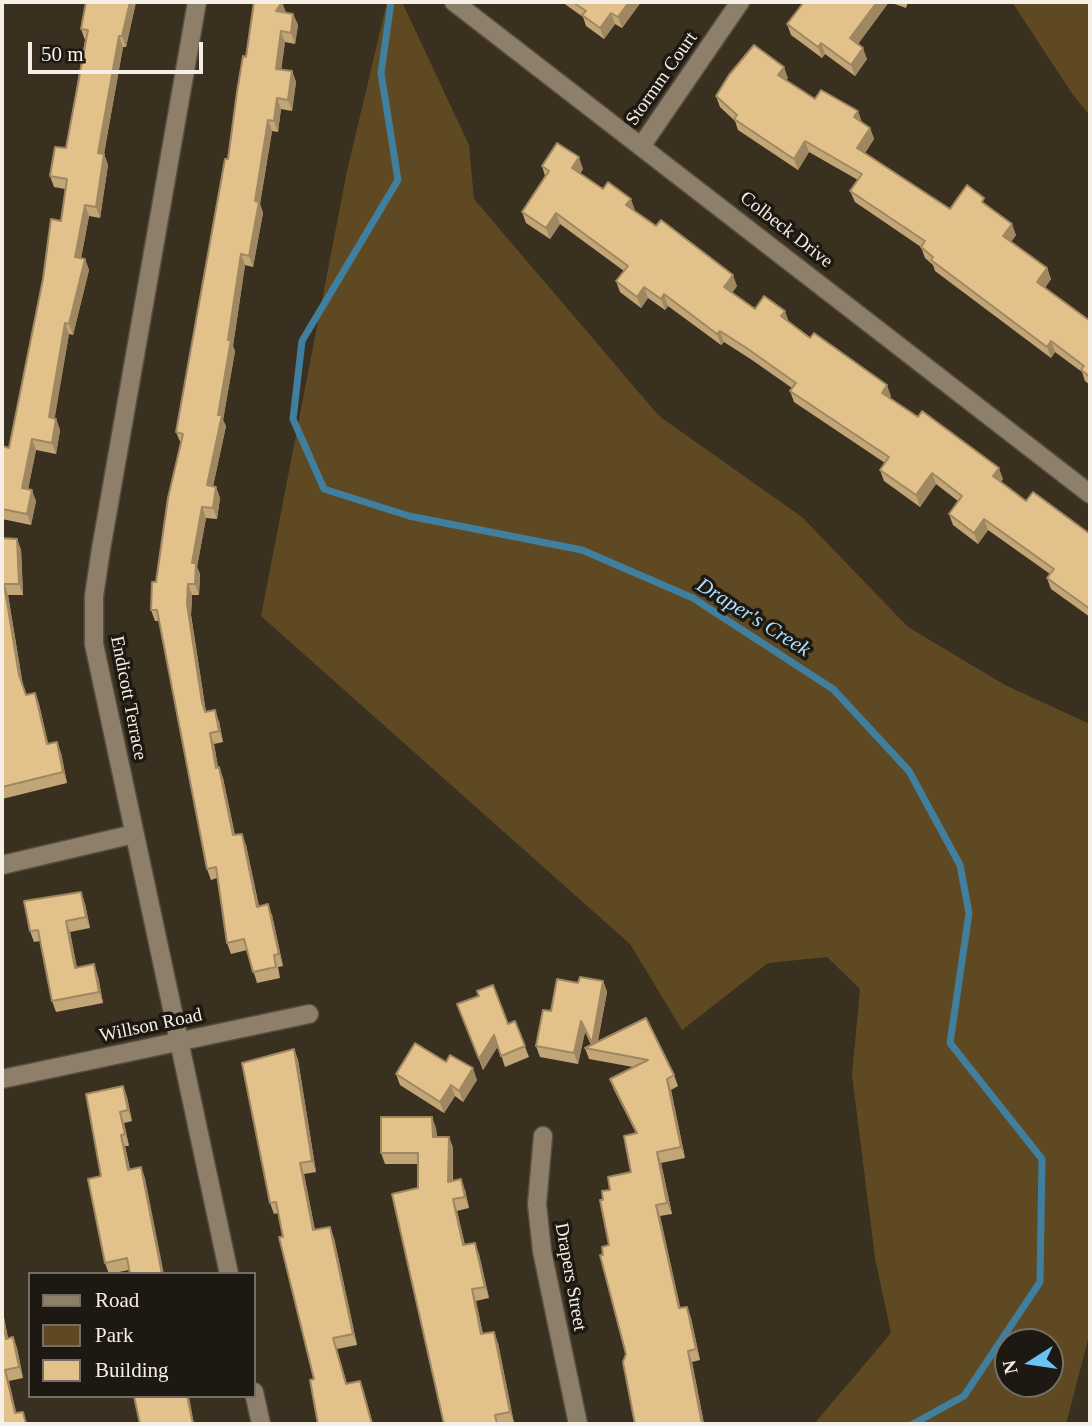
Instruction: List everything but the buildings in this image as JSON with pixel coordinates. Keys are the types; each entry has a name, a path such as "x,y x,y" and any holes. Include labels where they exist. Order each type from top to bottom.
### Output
{"street":[{"name":"Endicott Terrace","path":"197,2 94,596 96,655 229,1272"},
{"name":"Colbeck Drive","path":"454,2 1090,494"},
{"name":"Stormm Court","path":"642,145 740,2"},
{"path":"2,865 134,834"},
{"name":"Willson Road","path":"2,1079 309,1014"},
{"name":"Drapers Street","path":"543,1136 537,1205 542,1251 578,1424"},
{"path":"255,1398 261,1424"}],"green space":[{"path":"387,2 402,2 469,145 474,199 659,416 802,517 908,627 1005,685 1090,724 1090,1332 1066,1424 814,1424 891,1333 875,1258 852,1075 860,989 827,957 768,963 682,1030 630,944 261,616 347,171"},
{"path":"1012,2 1090,2 1090,116 1071,92"}],"waterway":[{"name":"Draper's Creek","path":"391,2 381,73 398,180 302,341 293,419 324,489 409,516 582,550 693,598 833,689 909,771 960,865 969,913 950,1043 1042,1159 1040,1282 964,1396 913,1424"}]}
